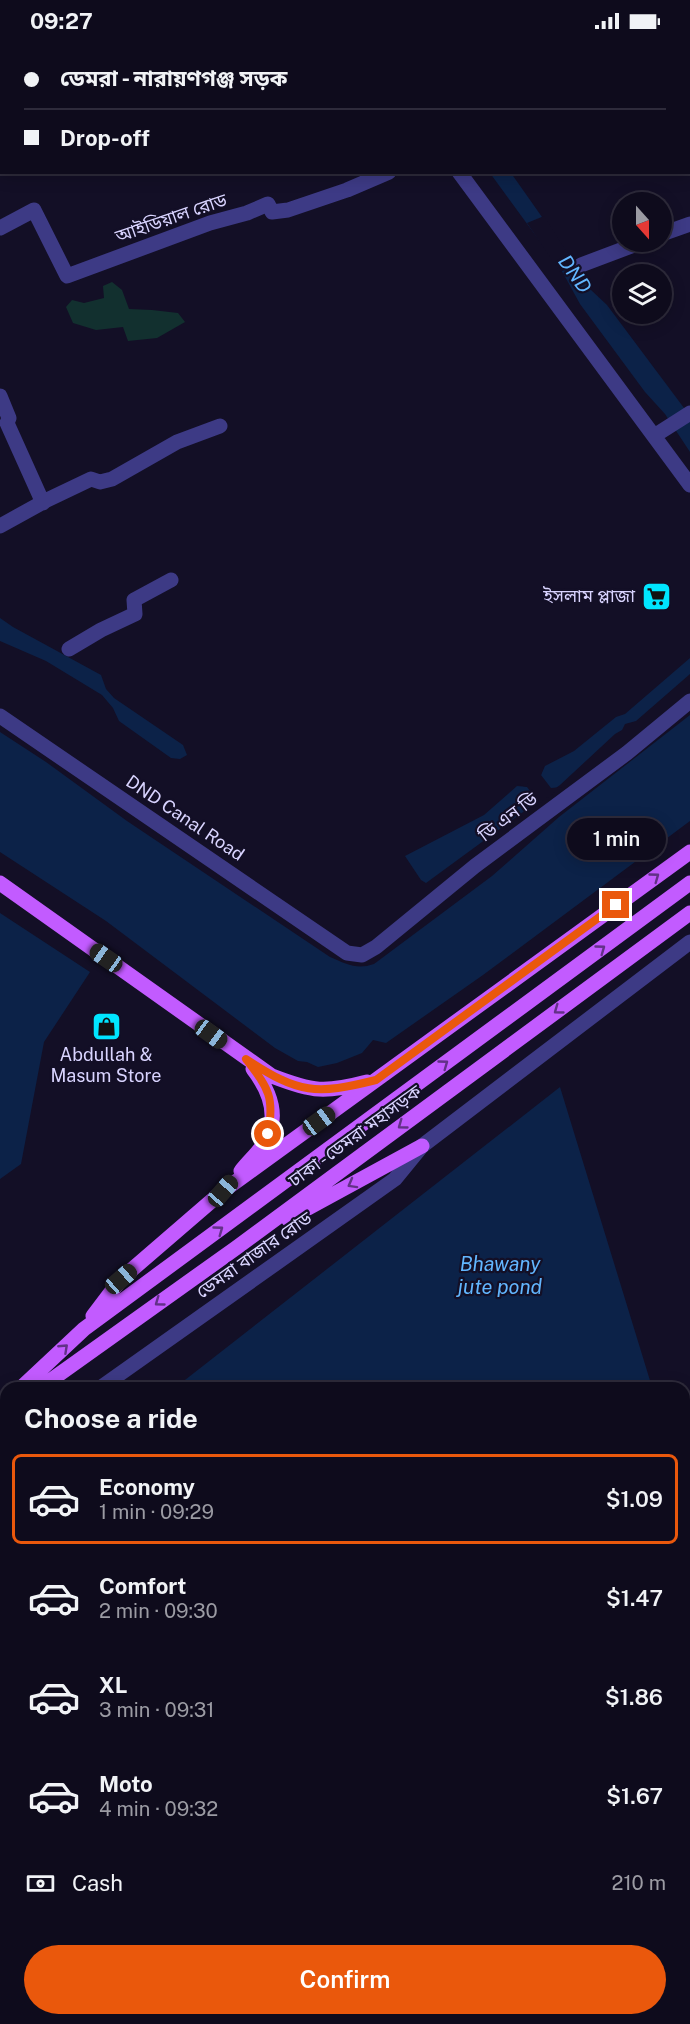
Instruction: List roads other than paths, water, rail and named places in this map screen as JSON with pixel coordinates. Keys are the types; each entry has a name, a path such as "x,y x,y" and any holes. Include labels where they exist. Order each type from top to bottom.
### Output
{"main road":[{"path":"84,1329 121,1279 223,1191 690,852"},
{"path":"0,883 272,1076 302,1088 318,1090 340,1089 376,1080"},
{"name":"ঢাকা - ডেমরা মহাসড়ক","path":"27,1382 84,1329 690,883"},
{"name":"ঢাকা - ডেমরা মহাসড়ক","path":"48,1382 236,1248 690,913"},
{"path":"223,1191 263,1144 268,1134 272,1115 271,1098 264,1083 246,1059"},
{"path":"236,1248 422,1146"}],"street":[{"name":"আইডিয়াল রোড","path":"0,228 34,210 67,276 268,204 272,212 288,210 385,174"},
{"path":"460,174 690,485"},
{"path":"672,230 690,224"},
{"path":"581,265 615,252"},
{"path":"0,396 9,418 7,423 43,502"},
{"path":"654,436 690,413"},
{"path":"0,526 43,502 92,479 100,482 112,479 177,442 220,426"},
{"path":"69,649 135,614 134,600 171,580"},
{"name":"ডি এন ডি","path":"347,953 362,955 376,947 475,866 627,753 690,701"},
{"name":"DND Canal Road","path":"0,716 347,953"},
{"name":"ডেমরা বাজার রোড","path":"108,1382 395,1179 422,1146 690,942"}],"water":[{"name":"DND","path":"491,174 512,174 591,290 612,312 612,324 621,324 690,416 690,452 665,414 645,392 580,304 563,273"},
{"path":"0,618 101,675 106,689 114,698 183,745 187,755 180,759 171,758 119,721 113,708 102,695 46,661 0,641"},
{"path":"690,658 690,674 636,721 625,724 622,730 560,785 426,883 421,880 405,856 484,815 517,786 528,787 541,775 545,766 574,751 616,717 625,714"},
{"path":"690,715 690,821 483,975 386,1043 373,1040 362,1053 337,1063 318,1067 298,1061 275,1048 106,921 0,852 0,732 46,762 127,821 330,957 352,965 368,966 374,964 492,876 559,817"},
{"path":"0,913 90,972 44,1042 21,1164 0,1179"},
{"name":"Bhawany jute pond","path":"560,1087 650,1382 182,1382"}],"place":[{"name":"ইসলাম প্লাজা","path":"656,596"},
{"name":"Abdullah & Masum Store","path":"106,1026"}]}
